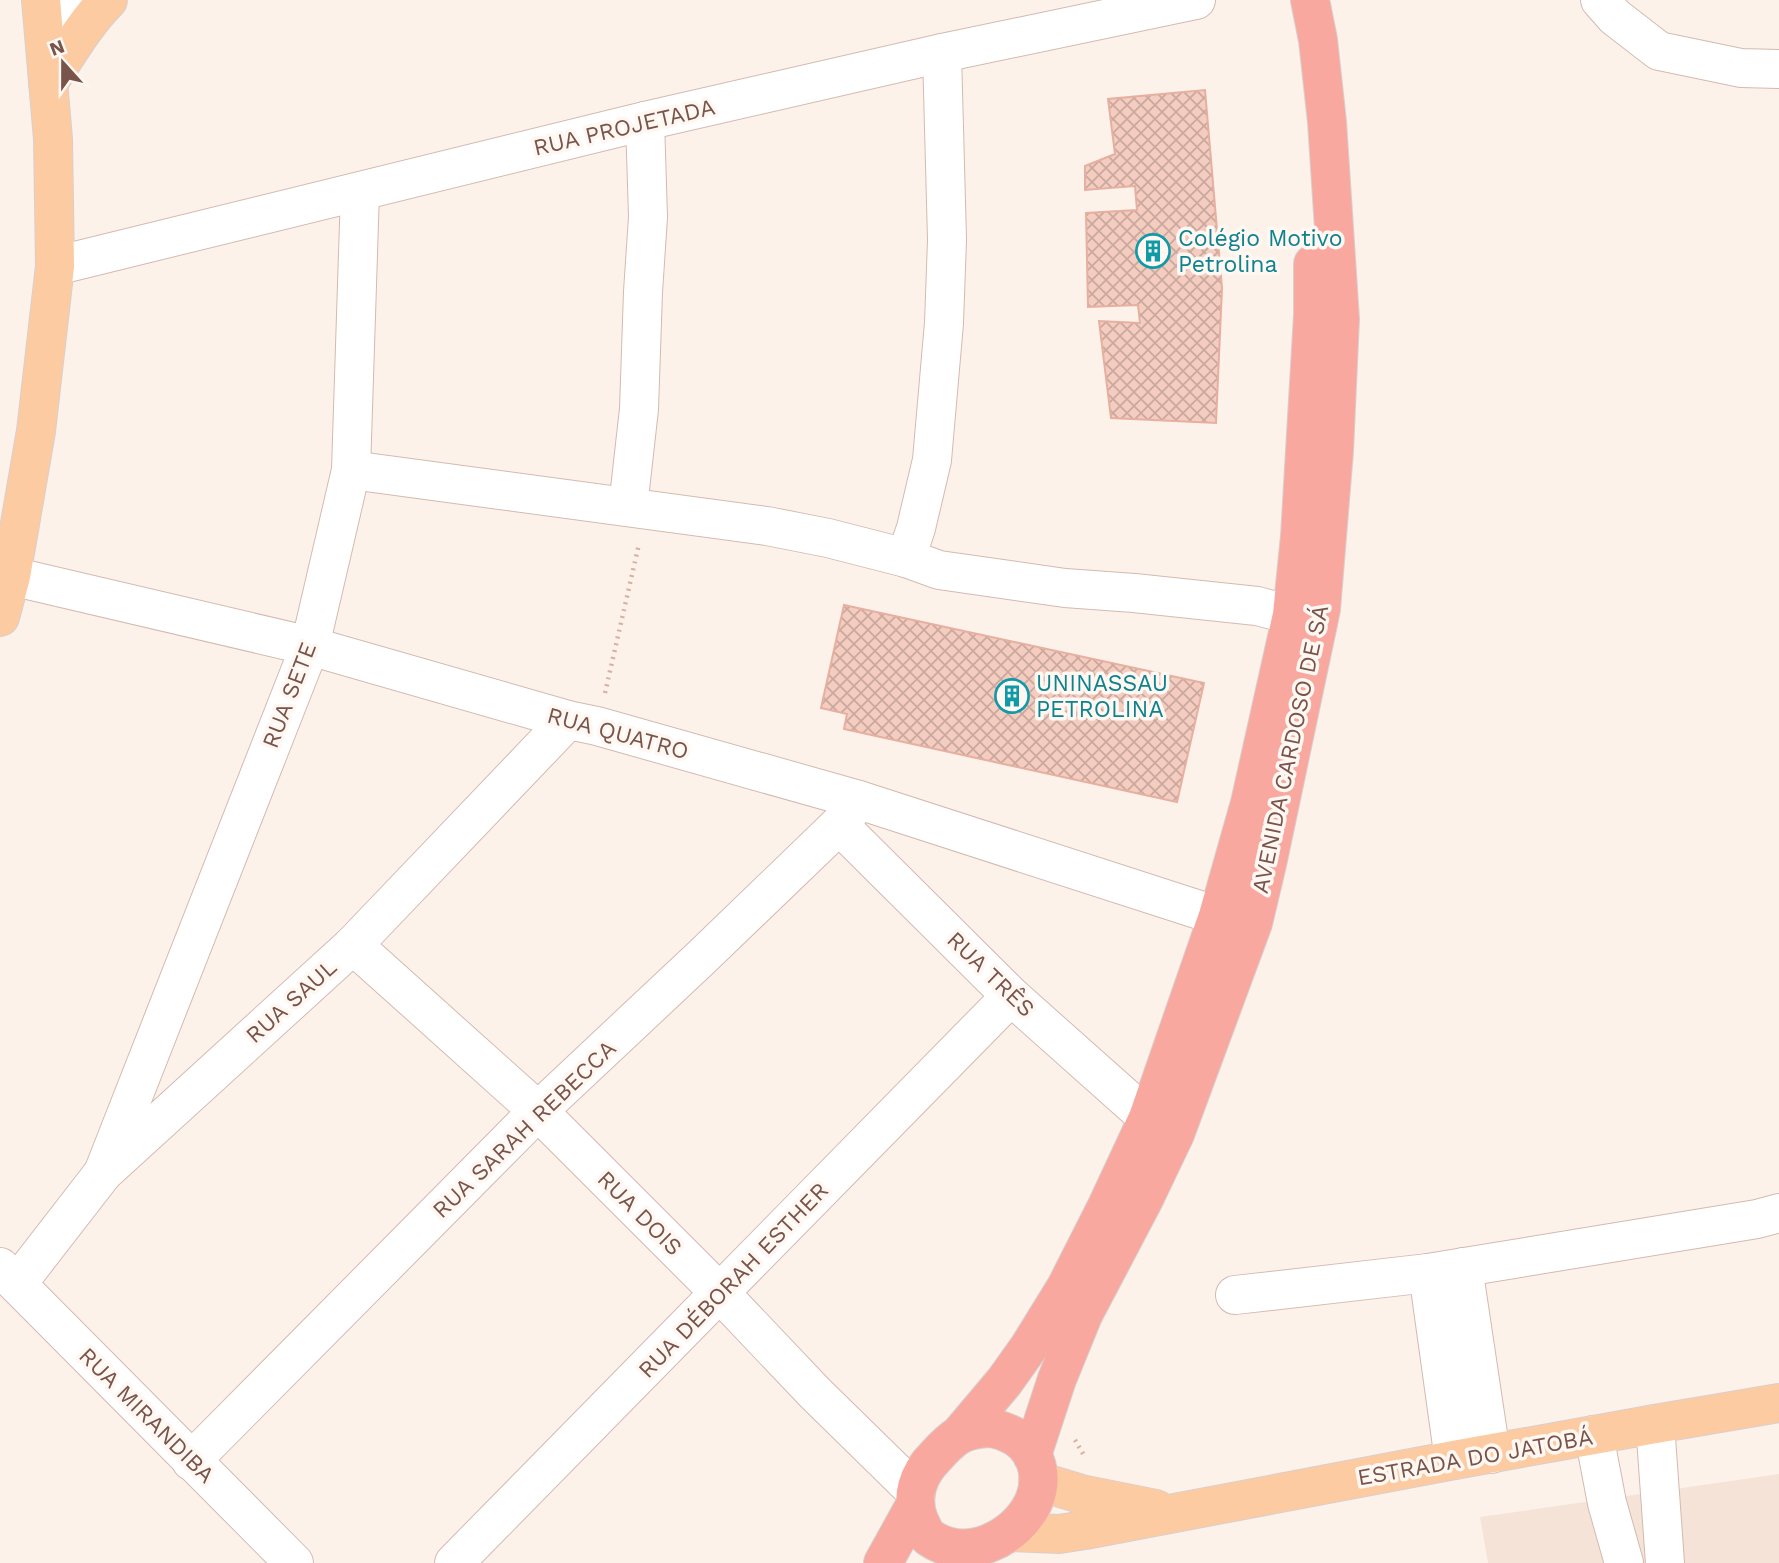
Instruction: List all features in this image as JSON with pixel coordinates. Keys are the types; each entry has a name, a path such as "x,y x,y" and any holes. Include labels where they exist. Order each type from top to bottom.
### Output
{"highway":[{"name":"AVENIDA CARDOSO DE SÁ","path":"961,1433 1004,1382 1060,1297 1148,1118 1218,916 1251,803 1292,615 1300,536 1313,315 1312,205 1293,0"},
{"name":"AVENIDA CARDOSO DE SÁ","path":"1035,1468 1057,1379 1083,1315 1175,1134 1253,923 1321,609 1334,451 1340,319 1327,122 1318,40 1310,0"},
{"path":"883,1563 915,1500 919,1480 927,1465 961,1433 990,1428 1006,1432 1020,1440 1035,1468 1037,1494 1030,1508 984,1548 958,1550 927,1537 915,1500"}],"main road":[{"path":"48,83 83,30 108,0"},
{"path":"0,617 11,576 36,431 55,266 53,139 42,10"},
{"name":"ESTRADA DO JATOBÁ","path":"984,1548 1655,1423 1779,1404"},
{"path":"1035,1468 1082,1494 1172,1513"}],"street":[{"path":"42,10 92,0"},
{"name":"RUA PROJETADA","path":"55,266 645,121 942,53 1196,0"},
{"path":"1600,0 1615,17 1660,51 1741,68 1779,69"},
{"path":"906,558 932,460 944,323 947,240 942,53"},
{"path":"637,508 643,292 648,217 645,121"},
{"name":"RUA SETE","path":"103,1173 310,646 351,470 360,191"},
{"path":"351,470 767,526 828,538 906,558 939,570 987,578 1257,606 1292,615"},
{"name":"RUA QUATRO","path":"11,576 310,646 583,723 849,812 1218,916"},
{"name":"RUA SAUL","path":"8,1275 103,1173 353,945 583,723"},
{"name":"RUA TRÊS","path":"849,812 1011,996 1148,1118"},
{"name":"RUA SARAH REBECCA","path":"191,1461 538,1111 703,956 849,812"},
{"name":"RUA DOIS","path":"353,945 538,1111 720,1293 915,1500"},
{"name":"RUA DÉBORAH ESTHER","path":"454,1563 1011,996"},
{"path":"1234,1294 1445,1270 1758,1219 1779,1213"},
{"path":"1445,1270 1472,1457"},
{"name":"RUA MIRANDIBA","path":"8,1275 294,1563"},
{"path":"1655,1423 1665,1563"},
{"path":"1594,1435 1607,1503 1624,1563"}],"path":[{"path":"583,723 637,508"}],"shaded area":[{"path":"1779,1474 1779,1563 1488,1563 1480,1517"}],"building":[{"name":"Colégio Motivo Petrolina","path":"1205,90 1222,288 1216,423 1111,418 1099,321 1140,323 1138,305 1088,307 1086,213 1137,210 1135,186 1085,190 1085,166 1115,154 1108,99"},
{"name":"UNINASSAU PETROLINA","path":"844,605 1204,683 1177,802 844,729 847,714 821,708"}],"place":[{"name":"Colégio Motivo Petrolina","path":"1153,251"},
{"name":"UNINASSAU PETROLINA","path":"1012,696"}]}
